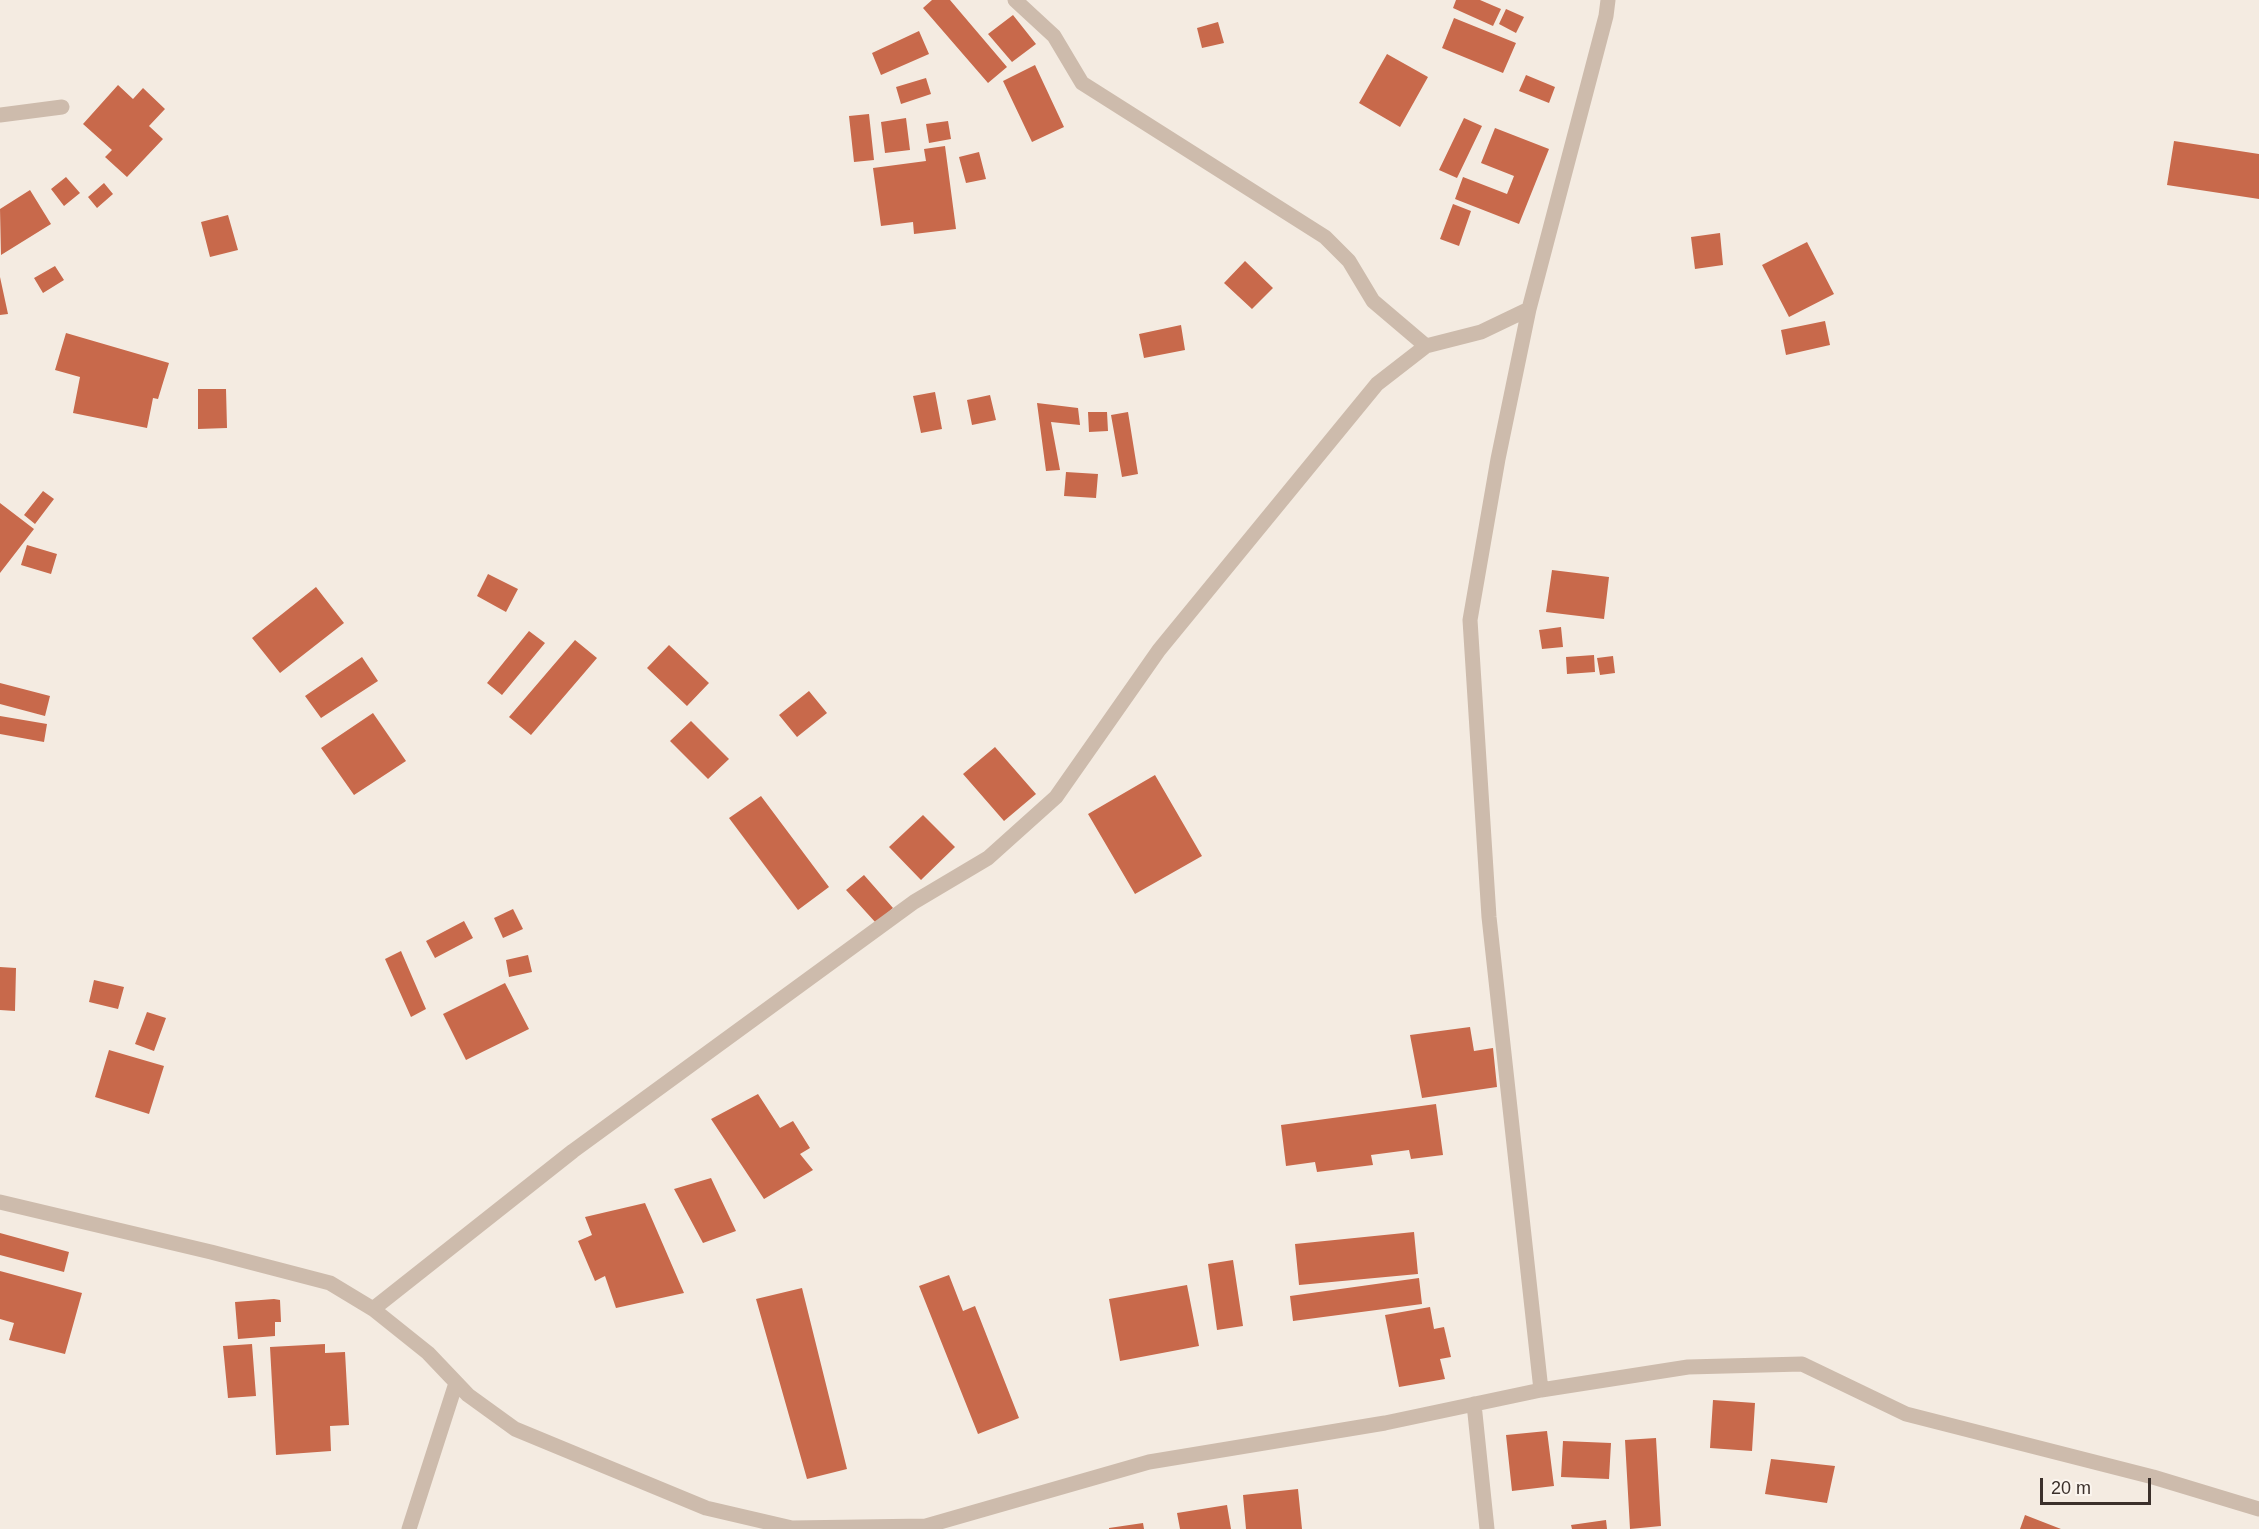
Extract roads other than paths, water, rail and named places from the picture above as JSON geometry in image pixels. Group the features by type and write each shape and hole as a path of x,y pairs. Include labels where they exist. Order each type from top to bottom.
{"street":[{"path":"1015,0 1054,36 1082,83 1325,237 1349,261 1373,302 1426,346"},
{"path":"1541,1390 1488,917 1470,620 1498,459 1529,309 1606,16 1608,0"},
{"path":"0,115 62,107"},
{"path":"373,1309 601,1130 914,902 988,858 1056,797 1159,650 1377,384 1426,346 1481,332 1529,309"},
{"path":"0,1202 330,1283 373,1309 428,1353 468,1395 515,1429 706,1509 792,1528 926,1526 1149,1462 1385,1423 1541,1390 1688,1367 1802,1364 1906,1414 2153,1477 2259,1509"},
{"path":"409,1529 456,1383"},
{"path":"1474,1404 1487,1529"}]}
